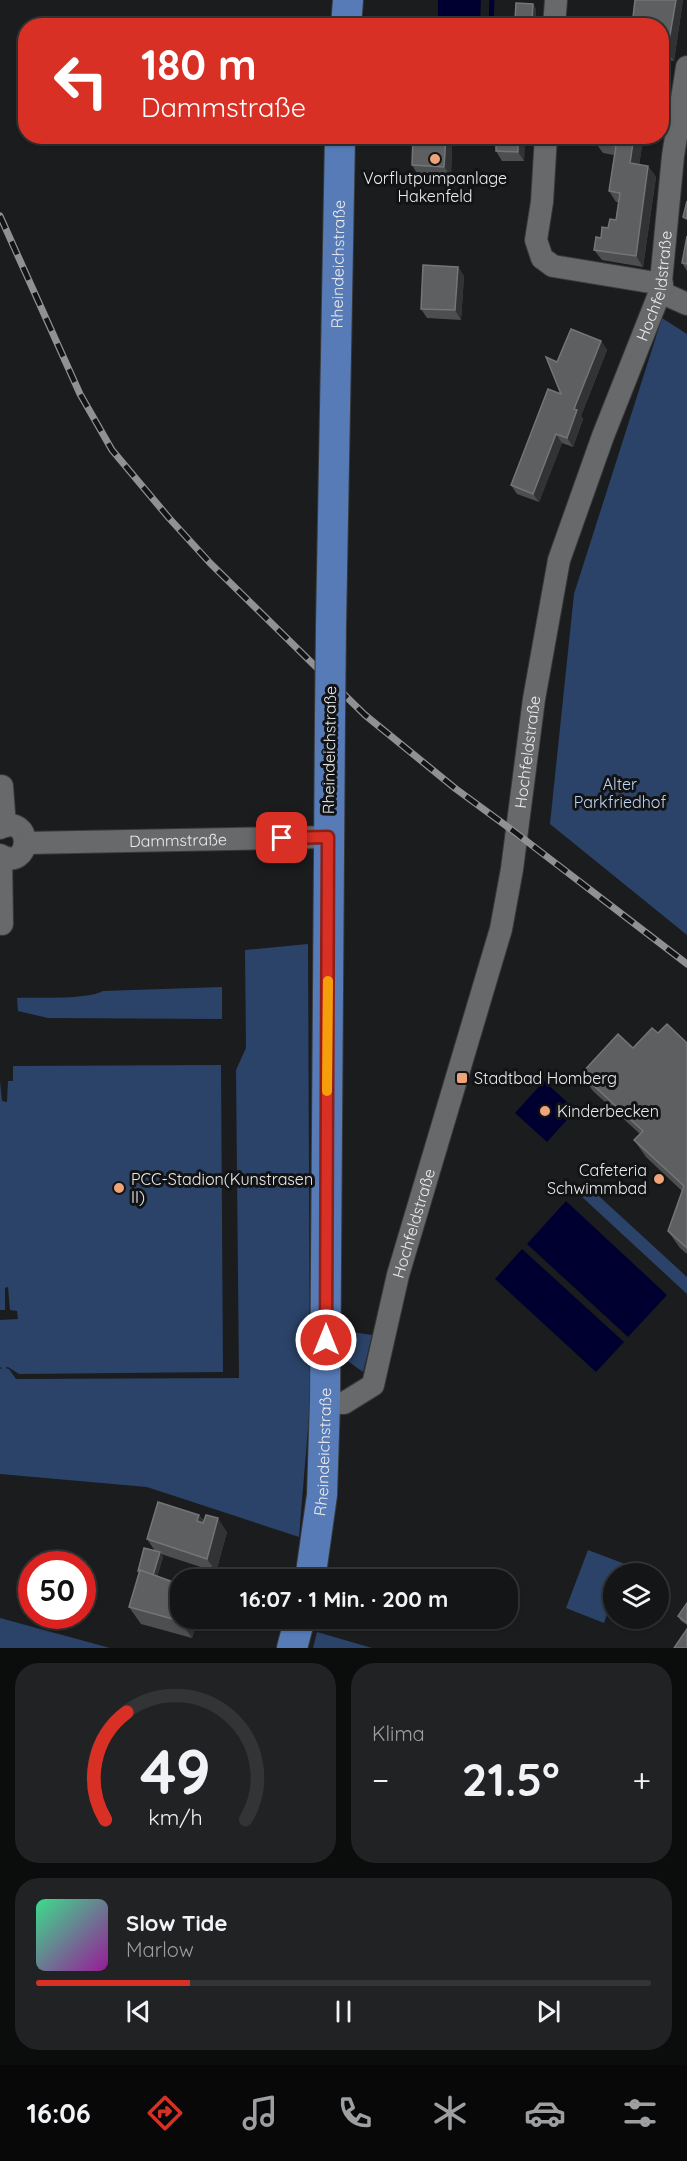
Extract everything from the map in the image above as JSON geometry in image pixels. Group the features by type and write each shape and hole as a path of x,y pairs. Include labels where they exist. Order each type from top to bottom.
{"main road":[{"path":"347,18 348,0"},
{"name":"Rheindeichstraße","path":"312,1569 322,1495 325,1402 328,837 340,144"},
{"path":"292,1648 297,1629"}],"street":[{"path":"555,18 556,0"},
{"name":"Hochfeldstraße","path":"325,1402 344,1403 373,1384 398,1275 501,929 513,869 534,699 560,560 603,436 661,288 673,156 687,67"},
{"path":"546,144 542,202 536,240 542,258 553,266 661,288 687,304"},
{"path":"2,786 3,827 18,828 26,843 19,855 6,858 0,856 2,924"},
{"name":"Dammstraße","path":"26,843 328,837"}],"green space":[{"name":"Alter Parkfriedhof","path":"662,318 687,334 687,935 550,824 574,594"},
{"path":"308,944 310,1404 299,1537 147,1487 0,1474 0,1369 2,1368 0,1367 0,1320 18,1319 17,1311 10,1310 8,1287 5,1288 5,1310 0,1310 0,1081 2,1101 7,1102 8,1081 13,1081 13,1066 221,1065 223,1372 19,1374 8,1367 5,1368 9,1369 16,1379 239,1378 236,1070 246,1048 245,950"},
{"path":"222,987 222,1019 48,1018 18,1011 17,998 74,997 103,991"},
{"path":"589,1187 687,1277 687,1294 581,1196"},
{"path":"345,1331 372,1335 363,1372 345,1359"},
{"path":"588,1550 622,1563 603,1563 603,1623 566,1608"},
{"path":"0,1618 18,1623 18,1629 40,1629 110,1648 0,1648"},
{"path":"317,1632 372,1648 313,1648"}],"shaded area":[{"path":"438,0 481,0 480,18 438,18"},
{"name":"Kinderbecken","path":"544,1081 576,1110 547,1142 515,1113"},
{"path":"566,1201 667,1295 628,1337 527,1244"},
{"path":"522,1249 624,1342 596,1372 495,1279"}],"building":[{"path":"635,0 676,0 669,40 669,18 633,18"},
{"path":"516,3 533,4 532,18 515,18"},
{"path":"413,144 445,144 444,167 412,165"},
{"path":"496,144 518,144 518,152 496,151"},
{"path":"606,144 633,144 630,163 648,166 636,256 594,250 596,237 601,238 602,227 608,228 610,219 616,220 620,193 609,191 616,146"},
{"path":"687,201 687,219 683,217"},
{"path":"687,236 687,264 682,263"},
{"path":"423,265 458,267 455,310 421,309"},
{"path":"571,329 601,341 574,409 577,410 567,438 556,434 533,494 511,485 548,389 561,394 546,357 557,362"},
{"path":"667,1024 687,1043 687,1248 668,1231 684,1186 634,1140 643,1131 581,1074 618,1034 633,1048 652,1028 658,1033"},
{"path":"158,1502 199,1515 197,1521 203,1523 206,1515 218,1518 207,1559 147,1539"},
{"path":"144,1548 160,1552 153,1575 138,1571"},
{"path":"140,1570 170,1581 170,1618 129,1607"},
{"path":"687,1603 687,1623 678,1616"},
{"path":"687,1629 687,1648 674,1648"}],"waterway":[{"path":"491,18 492,0"}],"railway":[{"path":"0,216 80,394 112,450 210,563 365,715 456,789 687,964"}],"slow traffic":[{"path":"327,1091 328,981"}],"place":[{"name":"Vorflutpumpanlage Hakenfeld","path":"435,159"},
{"name":"Stadtbad Homberg","path":"462,1078"},
{"name":"Kinderbecken","path":"545,1111"},
{"name":"Cafeteria Schwimmbad","path":"659,1179"},
{"name":"PCC-Stadion(Kunstrasen II)","path":"119,1188"}],"route":[{"path":"282,838 328,837 326,1340"}]}
